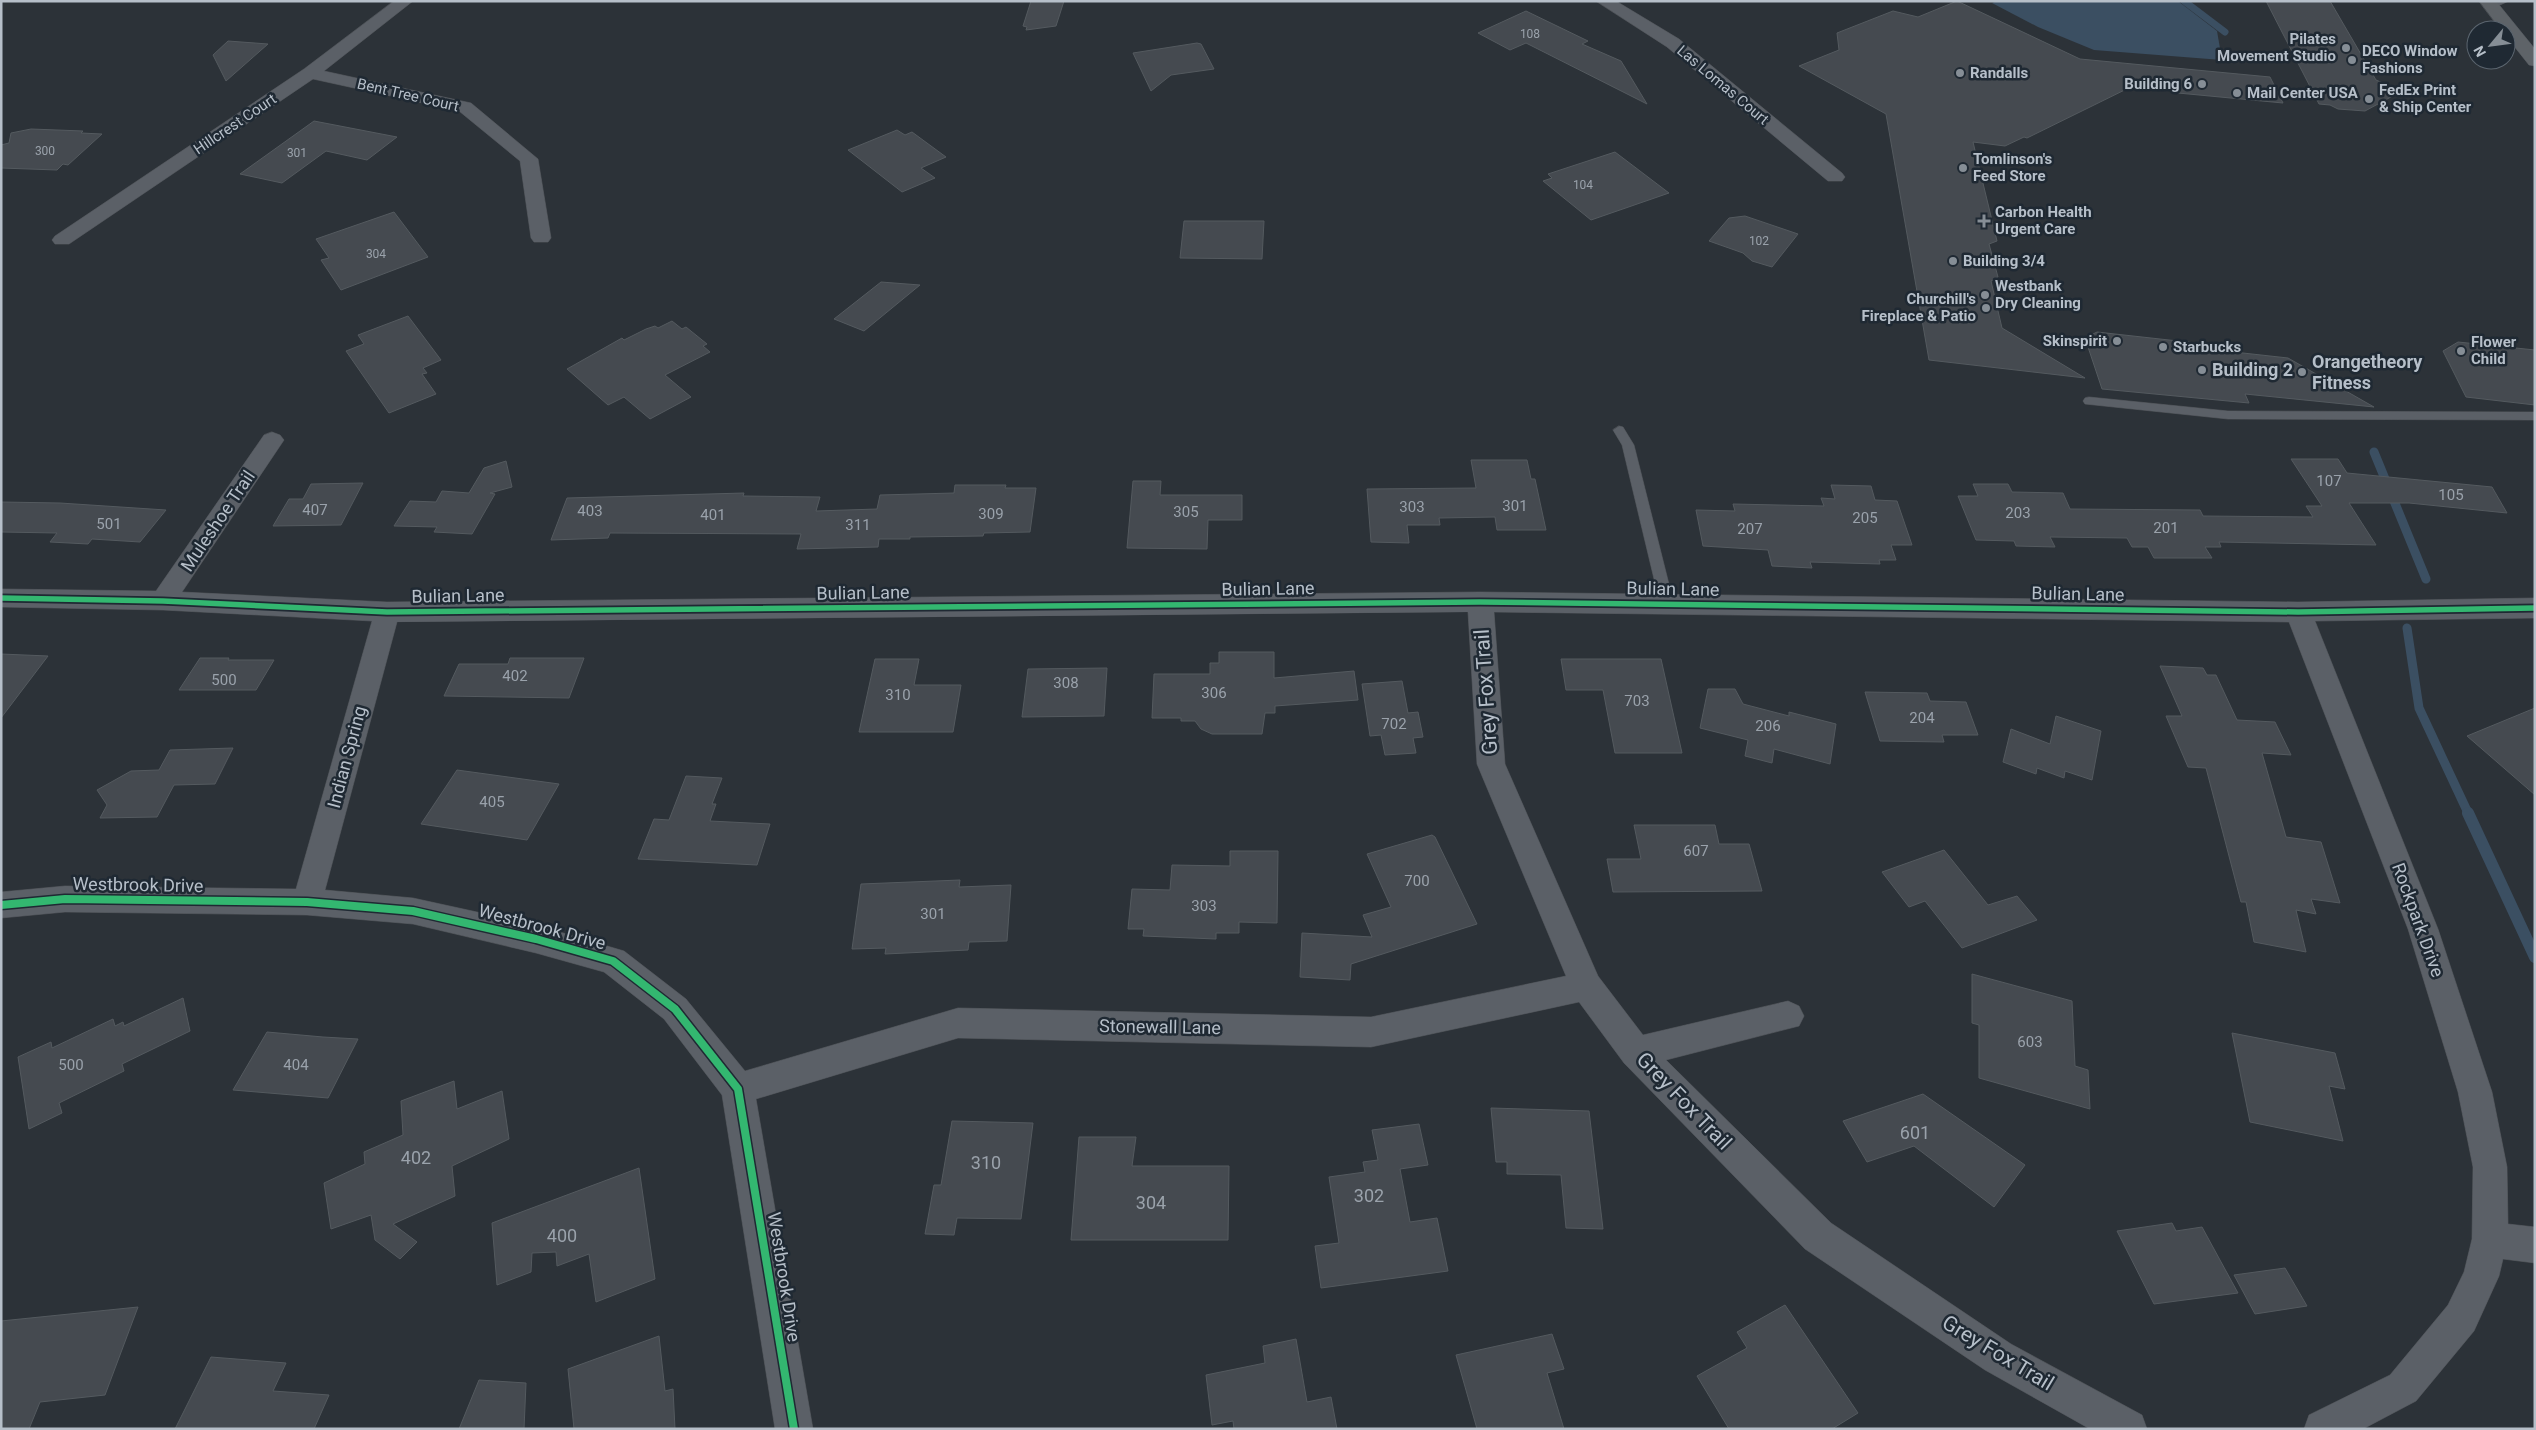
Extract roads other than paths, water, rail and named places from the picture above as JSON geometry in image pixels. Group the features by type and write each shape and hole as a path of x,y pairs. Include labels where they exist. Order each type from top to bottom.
{"main road":[{"path":"2494,3 2535,62"}],"street":[{"name":"Hillcrest Court","path":"62,240 310,73 405,1"},
{"name":"Las Lomas Court","path":"1604,1 1673,43 1834,178"},
{"name":"Bent Tree Court","path":"310,73 464,107 529,159 541,238"},
{"name":"Muleshoe Trail","path":"163,602 272,440"},
{"name":"Bulian Lane","path":"1,598 163,602 387,612 1480,602 2298,612 2535,608"},
{"name":"Grey Fox Trail","path":"1480,602 1490,764 1586,986 1636,1052 1818,1236 1998,1358 2128,1429"},
{"name":"Indian Spring","path":"306,902 387,612"},
{"name":"Rockpark Drive","path":"2298,612 2423,929 2475,1092 2490,1167 2490,1239 2481,1276 2460,1318 2403,1388 2323,1429"},
{"name":"Westbrook Drive","path":"1,905 65,899 306,902 412,911 536,939 613,961 676,1009 738,1090 794,1429"},
{"name":"Stonewall Lane","path":"738,1090 958,1023 1371,1032 1586,986"},
{"path":"1636,1052 1788,1016"},
{"path":"2490,1239 2535,1245"}],"lane":[{"path":"2089,401 2228,415 2535,416"},
{"path":"1618,430 1628,445 1667,604"}],"water":[{"path":"1997,1 2178,1 2217,31 2222,60 2094,50 2038,27 1992,3"}],"waterway":[{"path":"2184,1 2225,32"},
{"path":"2374,452 2426,579"},
{"path":"2407,628 2419,708 2469,815"},
{"path":"2468,813 2535,957"}],"place":[{"name":"Pilates Movement Studio","path":"2346,48"},
{"name":"DECO Window Fashions","path":"2352,60"},
{"name":"Randalls","path":"1960,73"},
{"name":"Building 6","path":"2202,84"},
{"name":"Mail Center USA","path":"2237,93"},
{"name":"FedEx Print & Ship Center","path":"2369,99"},
{"name":"Tomlinson's Feed Store","path":"1963,168"},
{"name":"Carbon Health Urgent Care","path":"1984,221"},
{"name":"Building 3/4","path":"1953,261"},
{"name":"Westbank Dry Cleaning","path":"1985,295"},
{"name":"Churchill's Fireplace & Patio","path":"1986,308"},
{"name":"Skinspirit","path":"2117,341"},
{"name":"Starbucks","path":"2163,347"},
{"name":"Flower Child","path":"2461,351"},
{"name":"Building 2","path":"2202,370"},
{"name":"Orangetheory Fitness","path":"2302,372"}]}
